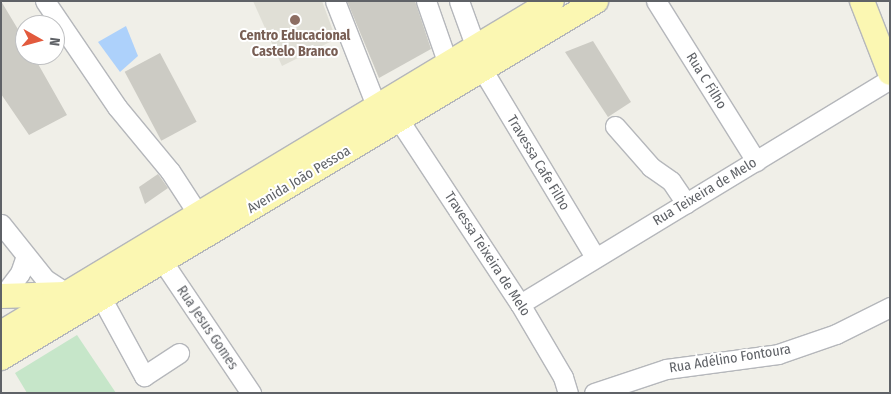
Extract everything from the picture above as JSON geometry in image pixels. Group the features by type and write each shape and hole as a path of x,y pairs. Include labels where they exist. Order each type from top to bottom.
{"main road":[{"name":"Avenida João Pessoa","path":"1,333 448,64 479,58 596,1"},
{"path":"862,1 890,74"},
{"name":"Avenida João Pessoa","path":"1,358 399,120 479,58 538,5"},
{"path":"3,294 68,294"}],"street":[{"path":"44,1 117,107 170,171 198,214"},
{"path":"335,1 377,108"},
{"path":"426,1 448,64"},
{"name":"Travessa Cafe Filho","path":"459,1 479,58 595,257"},
{"name":"Rua C Filho","path":"656,1 756,162"},
{"name":"Rua Teixeira de Melo","path":"520,304 890,79"},
{"name":"Travessa Teixeira de Melo","path":"399,120 520,304 563,377 568,393"},
{"path":"615,126 651,167 671,181 686,203"},
{"path":"1,224 52,286 68,294"},
{"path":"3,294 20,273 26,256"},
{"name":"Rua Jesus Gomes","path":"163,262 251,393"},
{"path":"102,298 144,376 179,353"},
{"name":"Rua Adélino Fontoura","path":"594,393 666,369 778,354 836,334 890,307"}],"shaded area":[{"name":"Centro Educacional Castelo Branco","path":"253,1 322,1 336,39 282,66"}],"green space":[{"path":"77,335 116,393 27,393 15,373"}],"water":[{"path":"126,26 138,56 120,72 98,42"}],"building":[{"path":"1,1 15,24 15,65 39,65 67,115 29,135 1,94"},
{"path":"347,1 415,1 431,49 379,78"},
{"path":"593,41 631,102 608,117 565,52"},
{"path":"160,53 197,122 161,141 125,72"},
{"path":"158,174 168,188 145,204 139,187"}],"place":[{"name":"Centro Educacional Castelo Branco","path":"295,20"}]}
